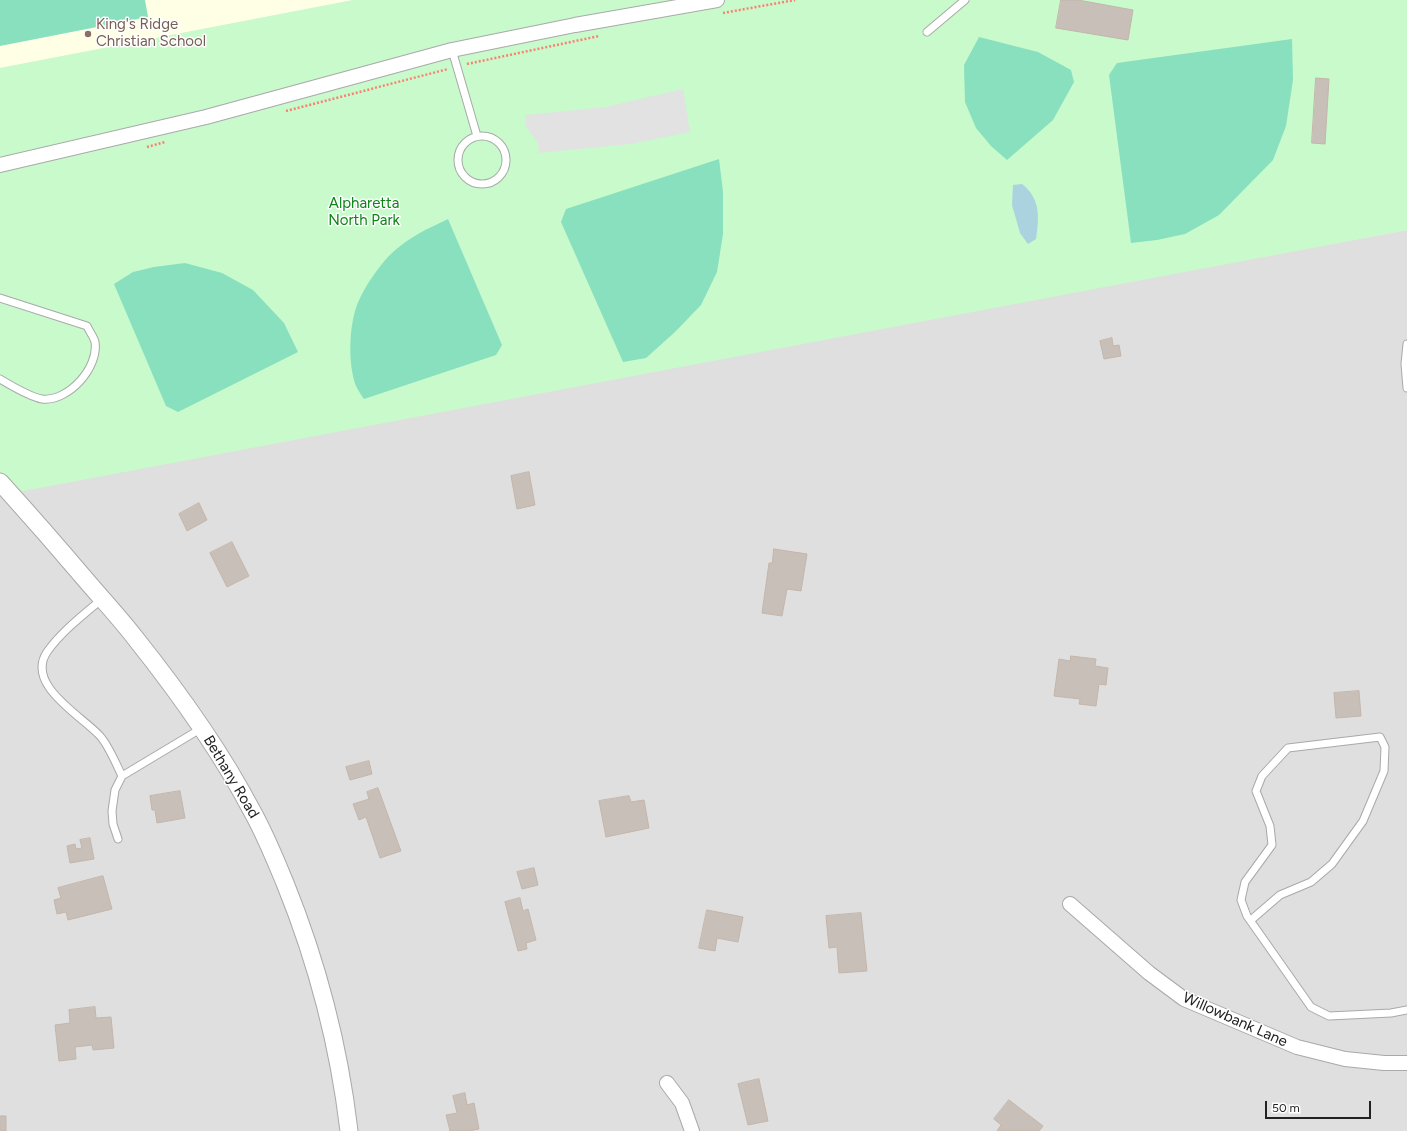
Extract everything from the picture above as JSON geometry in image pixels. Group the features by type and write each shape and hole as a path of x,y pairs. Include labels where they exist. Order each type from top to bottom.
{"street":[{"path":"0,165 206,117 452,50 575,26 719,7"},
{"name":"Bethany Road","path":"0,482 136,638 202,728 253,812 276,860 313,960 327,1012 344,1090 349,1131"},
{"name":"Willowbank Lane","path":"1070,904 1149,973 1184,999 1297,1047 1345,1059 1384,1063 1407,1063"},
{"path":"667,1083 682,1103 692,1131"}],"lane":[{"path":"926,32 965,0"},
{"path":"452,50 477,136"},
{"path":"477,136 490,137 496,140 501,144 507,159 506,168 502,175 495,181 488,184 471,182 460,170 458,162 459,155 465,142 477,136"},
{"path":"0,298 87,326 95,342 94,361 80,383 58,397 42,399 14,388 0,379"},
{"path":"1407,344 1405,364 1407,388"},
{"path":"102,599 60,637 46,653 42,668 46,683 58,698 67,708 88,724 101,737 122,776"},
{"path":"118,838 113,824 112,811 115,790 122,776 202,728"},
{"path":"1251,920 1280,895 1311,882 1332,864 1363,821 1384,771 1385,747 1380,737 1288,748 1262,776 1256,791 1270,826 1272,845 1245,882 1241,900 1251,920 1310,1007 1329,1016 1391,1013 1407,1010"}],"path":[{"path":"719,7 795,0"},
{"path":"281,112 457,66 604,35"},
{"path":"143,148 166,142"}],"shaded area":[{"name":"King's Ridge Christian School","path":"0,0 353,0 0,68"},
{"path":"683,89 690,132 630,144 539,153 538,143 526,126 525,115 606,107"},
{"path":"1407,230 1407,1131 0,1131 0,482 1084,290"}],"green space":[{"path":"0,0 145,0 148,17 0,46"},
{"name":"Alpharetta North Park","path":"353,0 1407,0 1407,230 13,493 0,482 0,68"},
{"path":"979,37 1038,52 1071,70 1074,82 1053,120 1007,160 991,146 976,128 965,102 964,65"},
{"path":"1292,39 1293,80 1286,126 1273,160 1219,215 1185,234 1157,240 1131,243 1109,75 1117,63"},
{"path":"719,159 723,192 723,234 717,272 701,305 675,332 646,358 623,362 561,222 566,209"},
{"path":"448,219 502,345 496,355 364,399 356,386 353,377 350,347 352,326 356,308 362,293 383,263 393,252 413,237"},
{"path":"185,263 222,273 253,290 284,323 298,352 178,412 166,406 114,284 133,272 154,267"}],"water":[{"path":"1022,184 1033,196 1036,202 1038,216 1036,239 1028,244 1020,233 1012,205 1013,185"}],"building":[{"path":"1061,0 1078,0 1133,10 1128,40 1056,28"},
{"path":"1316,78 1329,79 1325,144 1312,143"},
{"path":"1112,338 1113,346 1119,345 1121,356 1104,359 1100,341"},
{"path":"529,472 535,505 517,509 511,476"},
{"path":"199,503 207,520 187,531 179,514"},
{"path":"232,542 249,576 227,587 210,553"},
{"path":"774,549 807,554 801,591 787,589 782,616 762,613 769,563 772,563"},
{"path":"1071,656 1096,659 1095,666 1108,668 1106,685 1099,684 1096,706 1079,704 1080,699 1054,696 1059,659 1070,661"},
{"path":"1359,691 1361,716 1336,718 1334,693"},
{"path":"369,761 372,774 350,780 346,767"},
{"path":"378,788 401,851 380,858 366,817 359,820 353,804 369,799 367,792"},
{"path":"180,791 185,818 157,823 155,810 152,810 150,796"},
{"path":"629,796 631,802 644,800 649,828 606,837 599,801"},
{"path":"90,838 94,859 70,863 67,846 75,844 76,849 82,848 80,840"},
{"path":"534,868 538,885 522,889 517,872"},
{"path":"103,876 112,909 68,920 66,912 57,914 54,900 61,898 58,888"},
{"path":"520,898 523,911 528,909 536,940 526,943 527,949 518,951 505,902"},
{"path":"707,910 743,917 738,942 717,938 715,951 699,948"},
{"path":"861,913 867,971 839,973 837,947 829,948 826,916"},
{"path":"95,1007 96,1018 111,1017 114,1048 93,1050 92,1045 75,1047 76,1059 59,1061 55,1025 70,1023 69,1010"},
{"path":"759,1079 768,1121 748,1125 738,1084"},
{"path":"465,1093 467,1105 474,1103 479,1129 469,1131 450,1131 446,1115 457,1113 453,1096"},
{"path":"1009,1100 1043,1126 1039,1131 997,1131 1001,1125 994,1119"},
{"path":"0,1116 6,1116 6,1131 0,1131"}],"place":[{"name":"King's Ridge Christian School","path":"88,34"}]}
